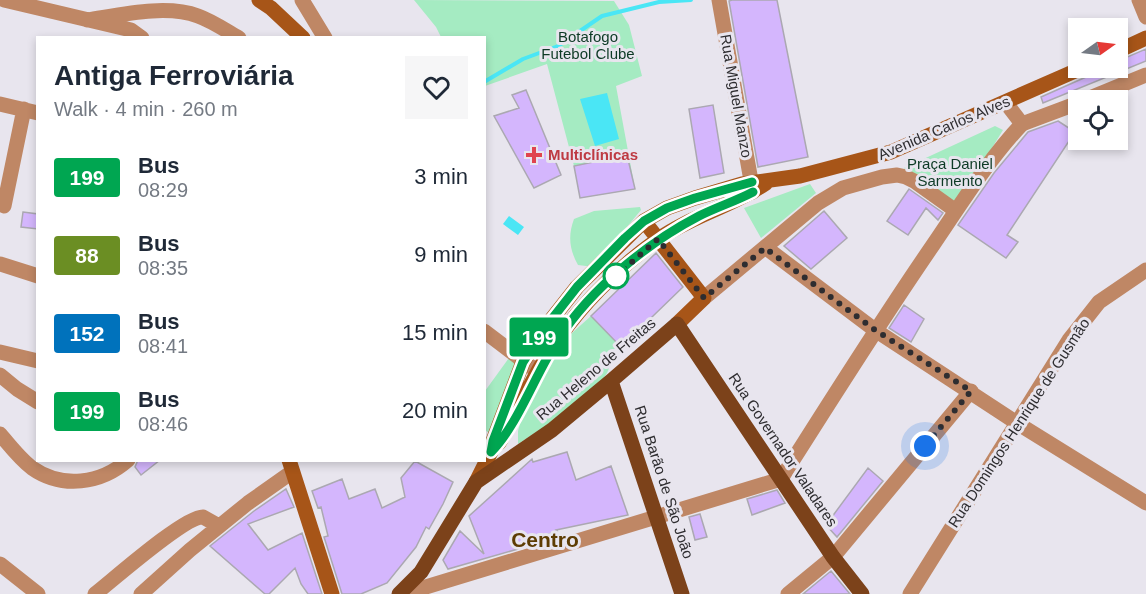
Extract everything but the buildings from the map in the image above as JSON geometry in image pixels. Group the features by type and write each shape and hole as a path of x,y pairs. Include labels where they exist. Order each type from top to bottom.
{"main road":[{"path":"259,0 301,36"},
{"path":"1128,46 1146,38"},
{"name":"Avenida Carlos Alves","path":"757,185 812,174 891,153 1068,74"},
{"path":"399,594 421,572 476,482 491,452 493,441 523,362 544,329 577,287 644,221 667,208 695,198 757,185"},
{"path":"491,452 511,424 559,337 607,283 658,239 757,185"},
{"path":"644,221 704,298"},
{"name":"Rua Heleno de Freitas","path":"476,482 552,430 704,298"},
{"name":"Rua Governador Valadares","path":"676,324 833,557 862,594"},
{"name":"Rua Barão de São João","path":"611,381 682,594"},
{"path":"290,466 332,594"},
{"path":"415,592 421,572"}],"street":[{"path":"4,0 130,30 139,36"},
{"path":"303,0 324,36"},
{"path":"1139,0 1146,17"},
{"name":"Rua Miguel Manzo","path":"719,5 757,185"},
{"path":"87,20 176,10 211,21 236,36"},
{"path":"1109,90 1146,75"},
{"path":"1006,103 1022,124"},
{"path":"0,104 31,111 4,206"},
{"path":"415,592 781,479 875,330 1009,138 1022,124 1068,107"},
{"path":"704,298 832,193 843,188 897,175 914,181 956,211"},
{"path":"765,248 875,330 1017,423 1146,503"},
{"path":"0,264 36,275"},
{"name":"Rua Domingos Henrique de Gusmão","path":"910,594 1042,380 1084,319 1099,302 1146,270"},
{"path":"486,332 538,372"},
{"path":"0,351 36,360"},
{"path":"0,375 16,390 36,401"},
{"path":"788,594 833,557 971,391"},
{"path":"0,434 31,467 47,477 65,482 85,481 103,476 125,462"},
{"path":"141,594 290,466"},
{"path":"95,594 171,534 194,519 203,517 219,526"},
{"path":"0,564 38,594"}],"green space":[{"name":"Botafogo Futebol Clube","path":"414,0 614,1 629,25 642,76 616,86 635,189 580,198 574,166 547,64 486,86 486,36 440,36"},
{"name":"Praça Daniel Sarmento","path":"995,126 1003,130 955,208 904,168"},
{"path":"810,184 816,193 761,238 744,208"},
{"path":"640,207 641,210 594,267 578,265 570,242 574,219 594,211"},
{"path":"591,316 621,347 611,350 607,373 578,404 518,444 518,431 528,395 554,349"},
{"path":"511,355 519,367 493,436 486,431 486,390"}],"water":[{"path":"607,93 619,139 595,146 580,99"},
{"path":"509,216 524,227 518,235 503,224"}],"waterway":[{"path":"486,81 523,59 558,46 602,16 659,2 691,0"}],"bus line":[{"name":"199","path":"752,182 667,208 644,221 577,287 544,329 523,362 493,441 491,452 511,424 559,337 607,283 658,239 700,215 753,192"}],"place":[{"name":"Multiclínicas","path":"534,155"}],"district":[{"name":"Centro","path":"545,540"}],"route":[{"path":"616,276 658,239 704,298 765,248 875,330 971,391 925,446"}]}
